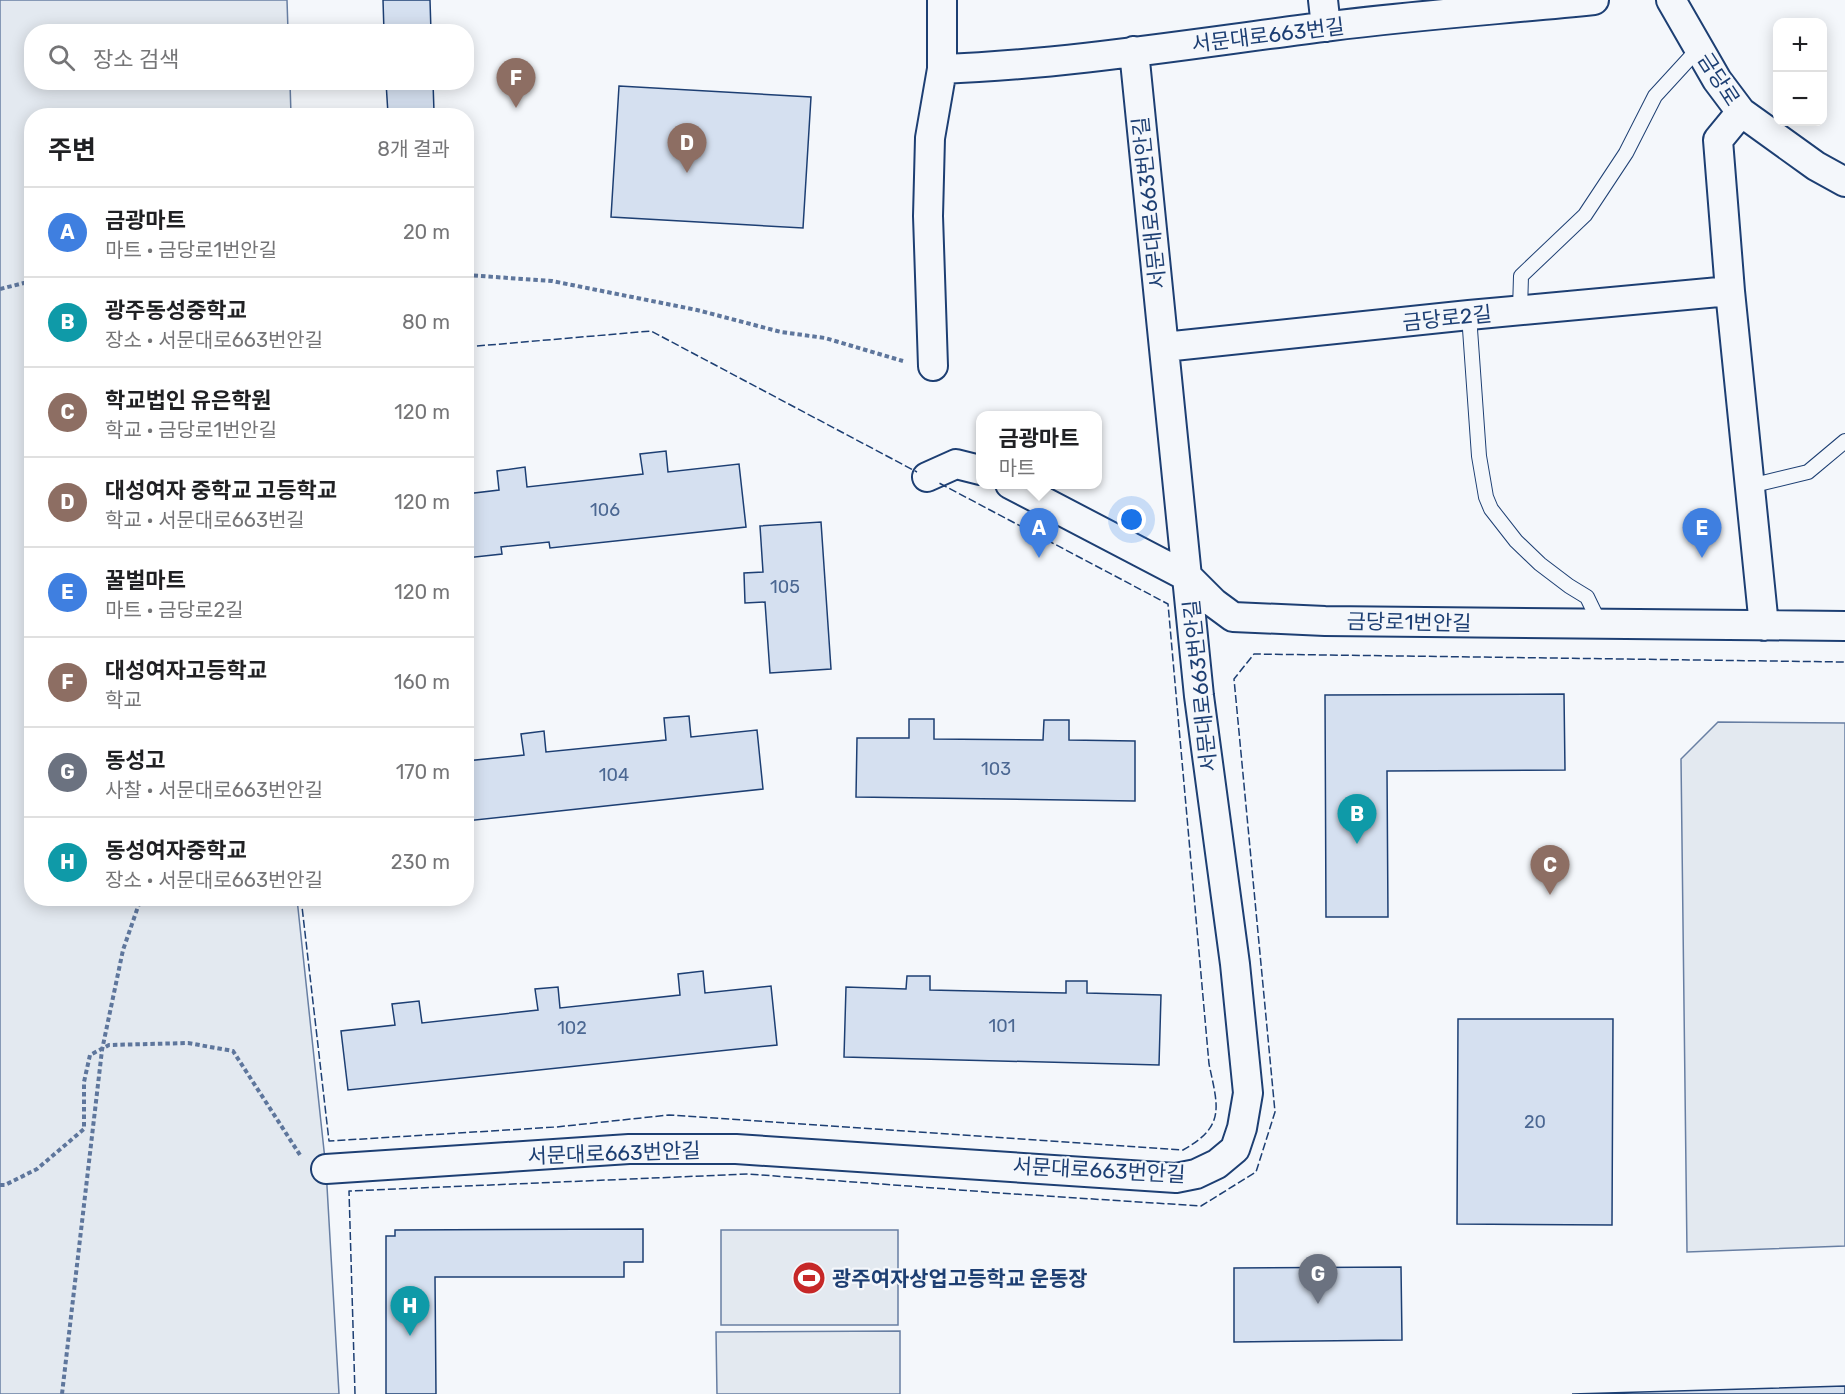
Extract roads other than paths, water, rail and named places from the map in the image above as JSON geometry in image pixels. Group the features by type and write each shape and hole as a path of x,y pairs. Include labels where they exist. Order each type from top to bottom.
{"street":[{"path":"933,366 928,216 930,138 942,69 942,0"},
{"name":"서문대로663번길","path":"942,69 1134,51 1324,13 1594,0"},
{"name":"금당로","path":"1671,0 1717,80 1741,112 1816,166 1845,182"},
{"name":"서문대로663번안길","path":"326,1169 629,1149 736,1149 1176,1178 1196,1174 1217,1164 1235,1149 1242,1128 1248,1093 1235,964 1199,696 1134,51"},
{"path":"1741,112 1718,140 1730,291 1764,626"},
{"name":"금당로2길","path":"1164,347 1468,315 1730,291"},
{"path":"927,477 956,464 976,469"},
{"name":"금당로1번안길","path":"1020,489 1188,577 1214,603 1233,617 1325,621 1845,626"}],"lane":[{"path":"1520,310 1521,276 1585,215 1626,153 1655,96 1699,48"},
{"path":"1468,315 1479,456 1486,497 1491,509 1516,541 1540,564 1587,597 1600,624"},
{"path":"1750,486 1808,472 1845,441"}],"place":[{"name":"대성여자고등학교","path":"516,108"},
{"name":"대성여자 중학교 고등학교","path":"687,173"},
{"name":"금광마트","path":"1039,558"},
{"name":"꿀벌마트","path":"1702,558"},
{"name":"광주동성중학교","path":"1357,844"},
{"name":"학교법인 유은학원","path":"1550,895"},
{"name":"광주여자상업고등학교 운동장","path":"809,1278"},
{"name":"동성고","path":"1318,1304"},
{"name":"동성여자중학교","path":"410,1336"}]}
